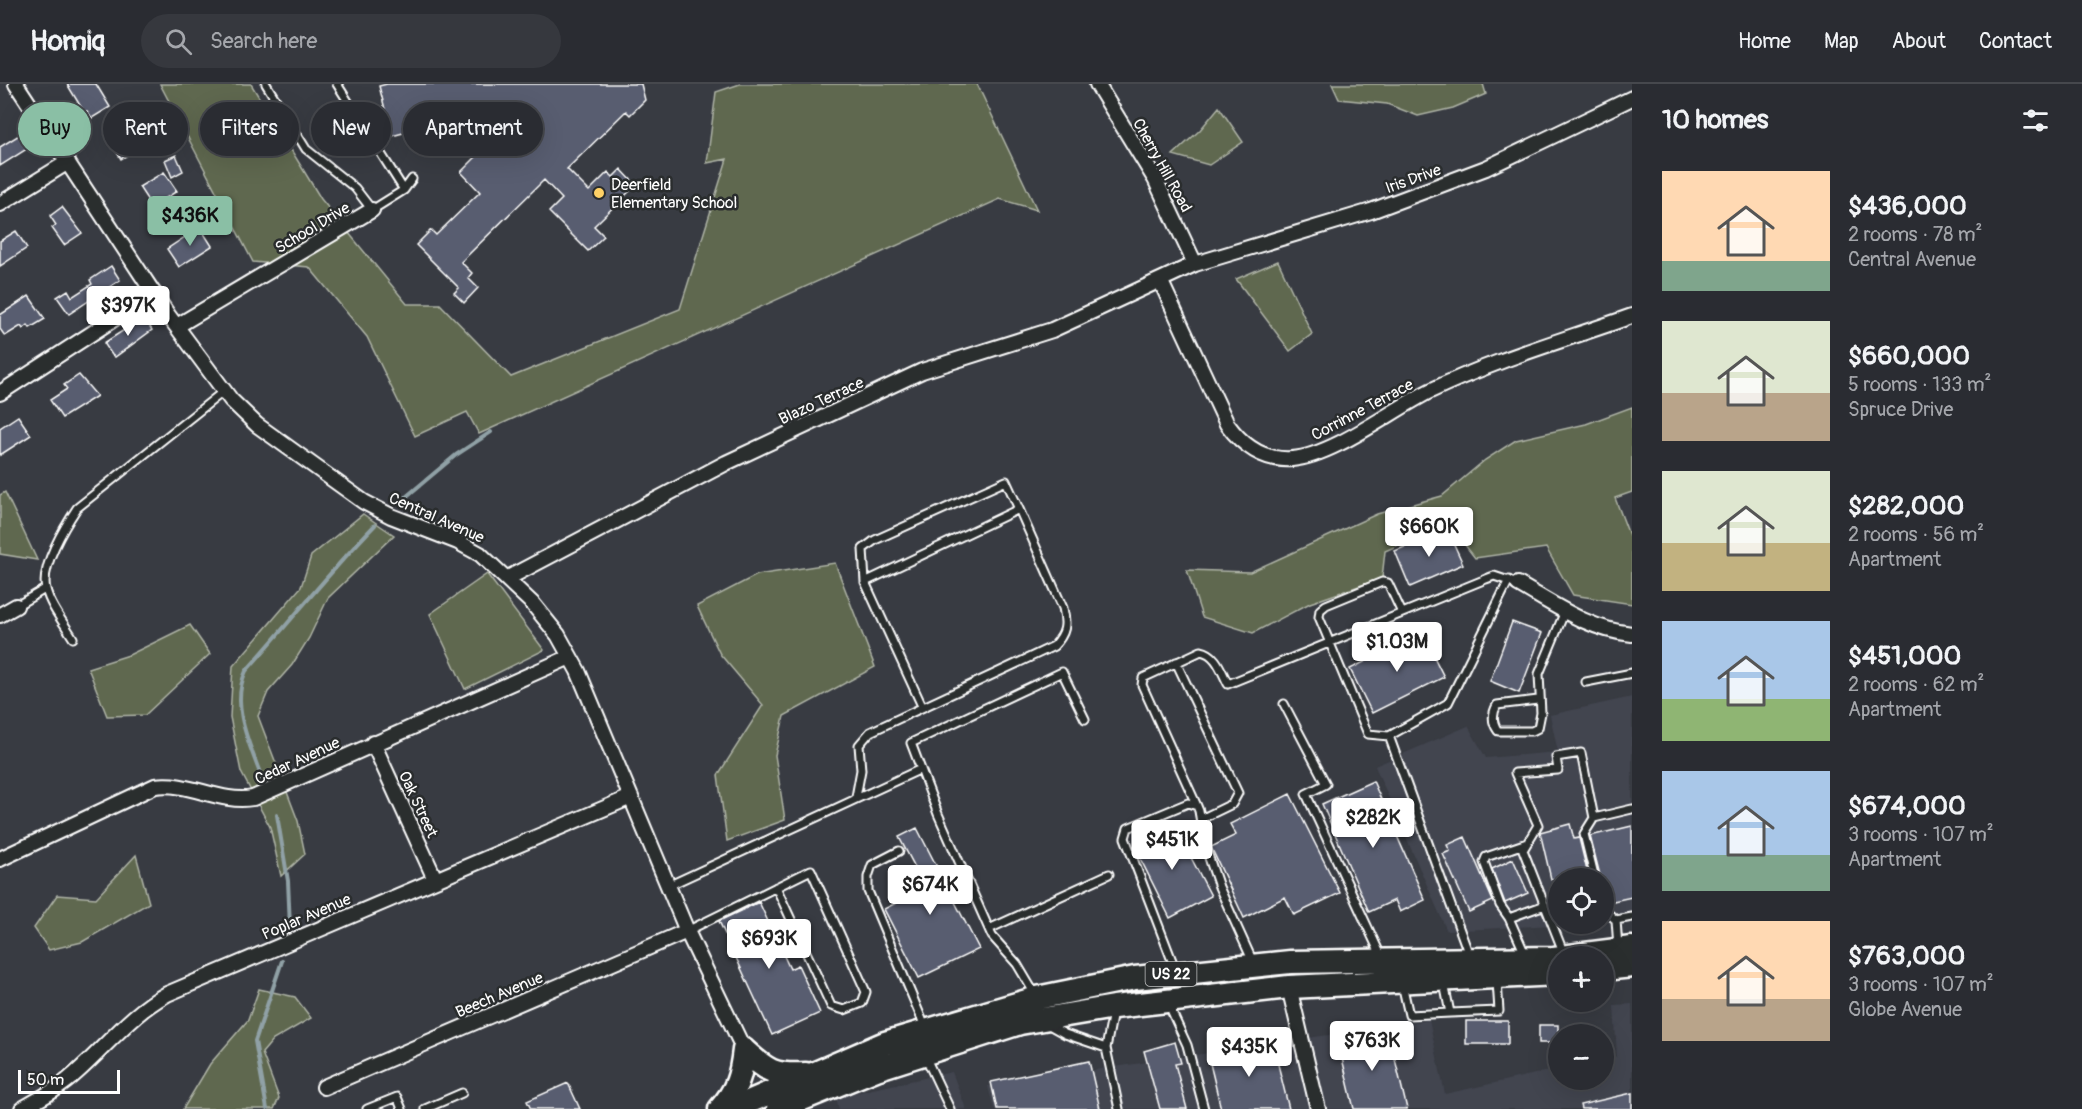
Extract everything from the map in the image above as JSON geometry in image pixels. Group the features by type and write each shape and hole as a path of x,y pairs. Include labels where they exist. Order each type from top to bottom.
{"highway":[{"path":"1614,963 1628,954"},
{"name":"US 22","path":"732,1109 885,1043 927,1031 1038,1009 1135,978 1290,962 1548,957"},
{"name":"US 22","path":"777,1109 876,1069 1020,1023 1038,1009 1114,1007 1165,999 1289,987 1548,974"},
{"path":"744,1050 762,1067 777,1074 816,1073"},
{"path":"720,1109 733,1094 741,1079 744,1050"}],"street":[{"name":"Central Avenue","path":"16,84 177,326 224,391 256,425 364,502 391,516 458,542 480,554 508,578 558,635 570,657 687,931 744,1050"},
{"name":"Cherry Hill Road","path":"1097,84 1155,178 1195,264"},
{"name":"Iris Drive","path":"1161,282 1195,264 1371,211 1486,168 1632,98"},
{"path":"0,204 68,162"},
{"name":"School Drive","path":"177,326 372,210"},
{"name":"Corrinne Terrace","path":"1161,282 1231,430 1247,446 1260,453 1289,459 1320,452 1431,390 1632,316"},
{"name":"Blazo Terrace","path":"508,578 726,463 922,371 1052,330 1161,282"},
{"path":"0,393 154,293"},
{"path":"1514,582 1565,611 1610,632 1632,634"},
{"path":"0,615 16,606"},
{"name":"Cedar Avenue","path":"0,859 155,786 176,785 231,799 253,798 570,657"},
{"name":"Oak Street","path":"373,743 435,879"},
{"name":"Poplar Avenue","path":"22,1109 61,1086 123,1024 146,1005 167,994 631,797"},
{"name":"Beech Avenue","path":"324,1087 687,931"},
{"path":"1289,987 1318,1109"}],"lane":[{"path":"266,84 306,149 355,188 372,210 404,190 412,179"},
{"path":"337,84 404,190"},
{"path":"73,638 45,589 50,559 77,508 224,391"},
{"path":"856,797 861,770 859,745 870,732 1054,646 1064,635 1066,623 1064,608 1006,482 875,540 863,549 865,582 922,706"},
{"path":"865,582 1019,509"},
{"path":"1255,965 1219,887 1205,846 1197,806 1142,685 1143,678 1201,651 1208,652 1216,660 1228,684 1328,643 1402,613 1485,579 1494,576 1514,582 1448,703 1389,736 1368,734 1328,643 1319,617 1320,610 1326,605 1382,582 1388,583 1392,588 1402,613"},
{"path":"16,606 45,589"},
{"path":"1538,700 1497,705 1494,710 1494,725 1498,731 1538,728 1541,713 1538,700 1539,674 1565,611"},
{"path":"1176,662 1238,794 1232,804 1201,819"},
{"path":"1085,719 1062,672 911,743 989,929 1017,964 1038,1009 1065,1034 1106,1048"},
{"path":"1586,682 1632,673"},
{"path":"1284,704 1326,784 1306,794 1383,960"},
{"path":"1389,736 1470,959"},
{"path":"1560,946 1523,850 1538,825 1515,773 1558,770 1556,757 1581,753 1594,818 1584,834 1592,868"},
{"path":"668,886 856,797 921,769"},
{"path":"1177,973 1125,838 1128,828 1188,803 1197,806"},
{"path":"1594,818 1632,809"},
{"path":"1527,843 1486,857 1484,862 1500,905 1509,918 1527,958"},
{"path":"899,850 872,865 868,877 868,891 927,1031"},
{"path":"687,931 776,887 811,870 866,992 862,1002 844,1010 831,1006 776,887"},
{"path":"989,929 1109,874"},
{"path":"1509,918 1545,905"},
{"path":"1628,954 1616,920 1632,917"},
{"path":"1402,982 1409,1015 1499,1011 1497,977"},
{"path":"1444,980 1450,1013"},
{"path":"1165,999 1187,1046 1204,1109"},
{"path":"1114,1007 1106,1048 1119,1109"},
{"path":"924,1054 950,1109"},
{"path":"425,1109 462,1093"},
{"path":"368,1109 397,1097 402,1109"}],"shaded area":[{"path":"1632,697 1632,921 1614,922 1614,868 1548,868 1548,925 1447,931 1375,766 1468,726 1486,758 1558,752 1550,715"},
{"path":"1632,1004 1632,1109 994,1109 988,1086 1429,1020 1445,1094 1548,1071 1548,1090 1614,1090 1614,1057 1617,1056 1614,1005"},
{"path":"952,1072 966,1109 839,1109 836,1097"}],"green space":[{"path":"160,84 251,84 262,102 200,102 200,156 295,156 321,199 407,304 440,304 511,377 680,309 727,159 707,163 716,92 740,84 977,84 1037,210 1000,199 479,434 467,412 415,436 367,337 309,267 253,262 188,138 188,102 169,102"},
{"path":"1332,84 1483,84 1486,94 1453,108 1418,116 1387,104 1339,99"},
{"path":"1219,107 1243,142 1209,165 1173,155 1200,130"},
{"path":"1278,261 1312,334 1290,351 1236,279"},
{"path":"1632,407 1632,492 1615,498 1632,543 1632,604 1573,595 1546,548 1475,558 1448,523 1385,551 1382,578 1310,603 1253,633 1202,617 1187,570 1250,572 1377,514 1442,496 1485,460 1516,440 1586,424"},
{"path":"5,492 37,560 0,554 0,495"},
{"path":"363,514 394,535 328,598 309,638 292,665 268,692 258,716 298,821 305,854 281,876 270,827 241,772 230,717 233,666 301,587 311,556"},
{"path":"835,563 875,667 784,716 775,755 785,820 727,841 718,775 763,705 720,654 697,606 757,575"},
{"path":"487,574 544,650 465,689 430,614"},
{"path":"190,625 210,654 145,715 107,716 88,668 129,655"},
{"path":"136,855 149,903 82,942 49,950 34,928 57,895 96,898"},
{"path":"259,989 295,997 311,1018 273,1040 262,1053 279,1098 274,1109 183,1109 210,1064 248,1020"}],"building":[{"path":"67,84 96,84 107,102 103,102 103,111 92,118 91,102 78,102"},
{"name":"Deerfield Elementary School","path":"387,84 641,84 645,100 630,115 626,111 567,169 589,191 608,172 613,177 621,169 636,185 594,226 604,236 588,251 549,212 562,199 544,180 461,262 472,273 468,278 478,288 464,303 454,293 459,288 416,245 431,230 436,235 480,192 461,172 477,156 543,156 543,102 403,102 403,133 392,136 391,102 383,102 379,86"},
{"path":"18,136 18,155 0,166 0,147"},
{"path":"176,156 183,171 172,177 165,160"},
{"path":"164,172 177,191 152,207 139,187"},
{"path":"62,207 82,233 64,245 52,228 56,225 50,216"},
{"path":"200,227 212,246 179,267 167,249"},
{"path":"16,231 27,248 0,266 0,241"},
{"path":"111,266 120,280 69,314 57,297 68,290 72,297 92,284 90,280"},
{"path":"29,296 45,319 30,328 28,325 23,329 21,326 5,336 0,329 0,315"},
{"path":"144,317 152,330 115,357 112,355 104,343"},
{"path":"79,375 97,396 62,418 50,400 67,389 64,385"},
{"path":"18,416 31,435 0,455 0,428"},
{"path":"1447,529 1463,564 1410,587 1395,551"},
{"path":"1512,622 1542,633 1519,693 1490,681"},
{"path":"1422,633 1444,677 1372,713 1350,669"},
{"path":"1373,781 1425,900 1400,912 1395,900 1369,912 1322,804"},
{"path":"1290,794 1340,893 1294,915 1285,897 1244,918 1211,847 1236,835 1230,824"},
{"path":"1570,824 1574,839 1579,838 1586,868 1548,868 1540,832"},
{"path":"1174,825 1211,896 1170,918 1134,846"},
{"path":"1632,826 1632,897 1614,901 1614,868 1598,868 1590,836"},
{"path":"917,828 979,949 919,978 884,909 926,888 899,837"},
{"path":"1465,837 1493,901 1469,912 1443,854 1450,851 1447,845"},
{"path":"1513,859 1528,893 1505,903 1492,869"},
{"path":"759,902 790,969 798,965 820,1013 772,1035 719,921"},
{"path":"1466,1021 1508,1021 1508,1044 1466,1044"},
{"path":"1539,1025 1548,1025 1548,1043 1539,1043"},
{"path":"1388,1030 1407,1109 1354,1109 1338,1041"},
{"path":"1272,1040 1289,1109 1221,1109 1208,1055"},
{"path":"1175,1042 1181,1063 1175,1064 1187,1109 1160,1109 1144,1051"},
{"path":"1089,1061 1100,1109 997,1109 991,1082"},
{"path":"568,1083 580,1109 531,1109 527,1101"},
{"path":"1632,1093 1632,1109 1581,1109 1580,1105"}],"waterway":[{"path":"401,501 456,455 491,432"},
{"path":"264,784 241,713 241,685 246,671 375,525"},
{"path":"277,815 288,881 290,927"},
{"path":"267,1109 255,1041 282,961"}],"place":[{"name":"Deerfield Elementary School","path":"599,193"}]}
